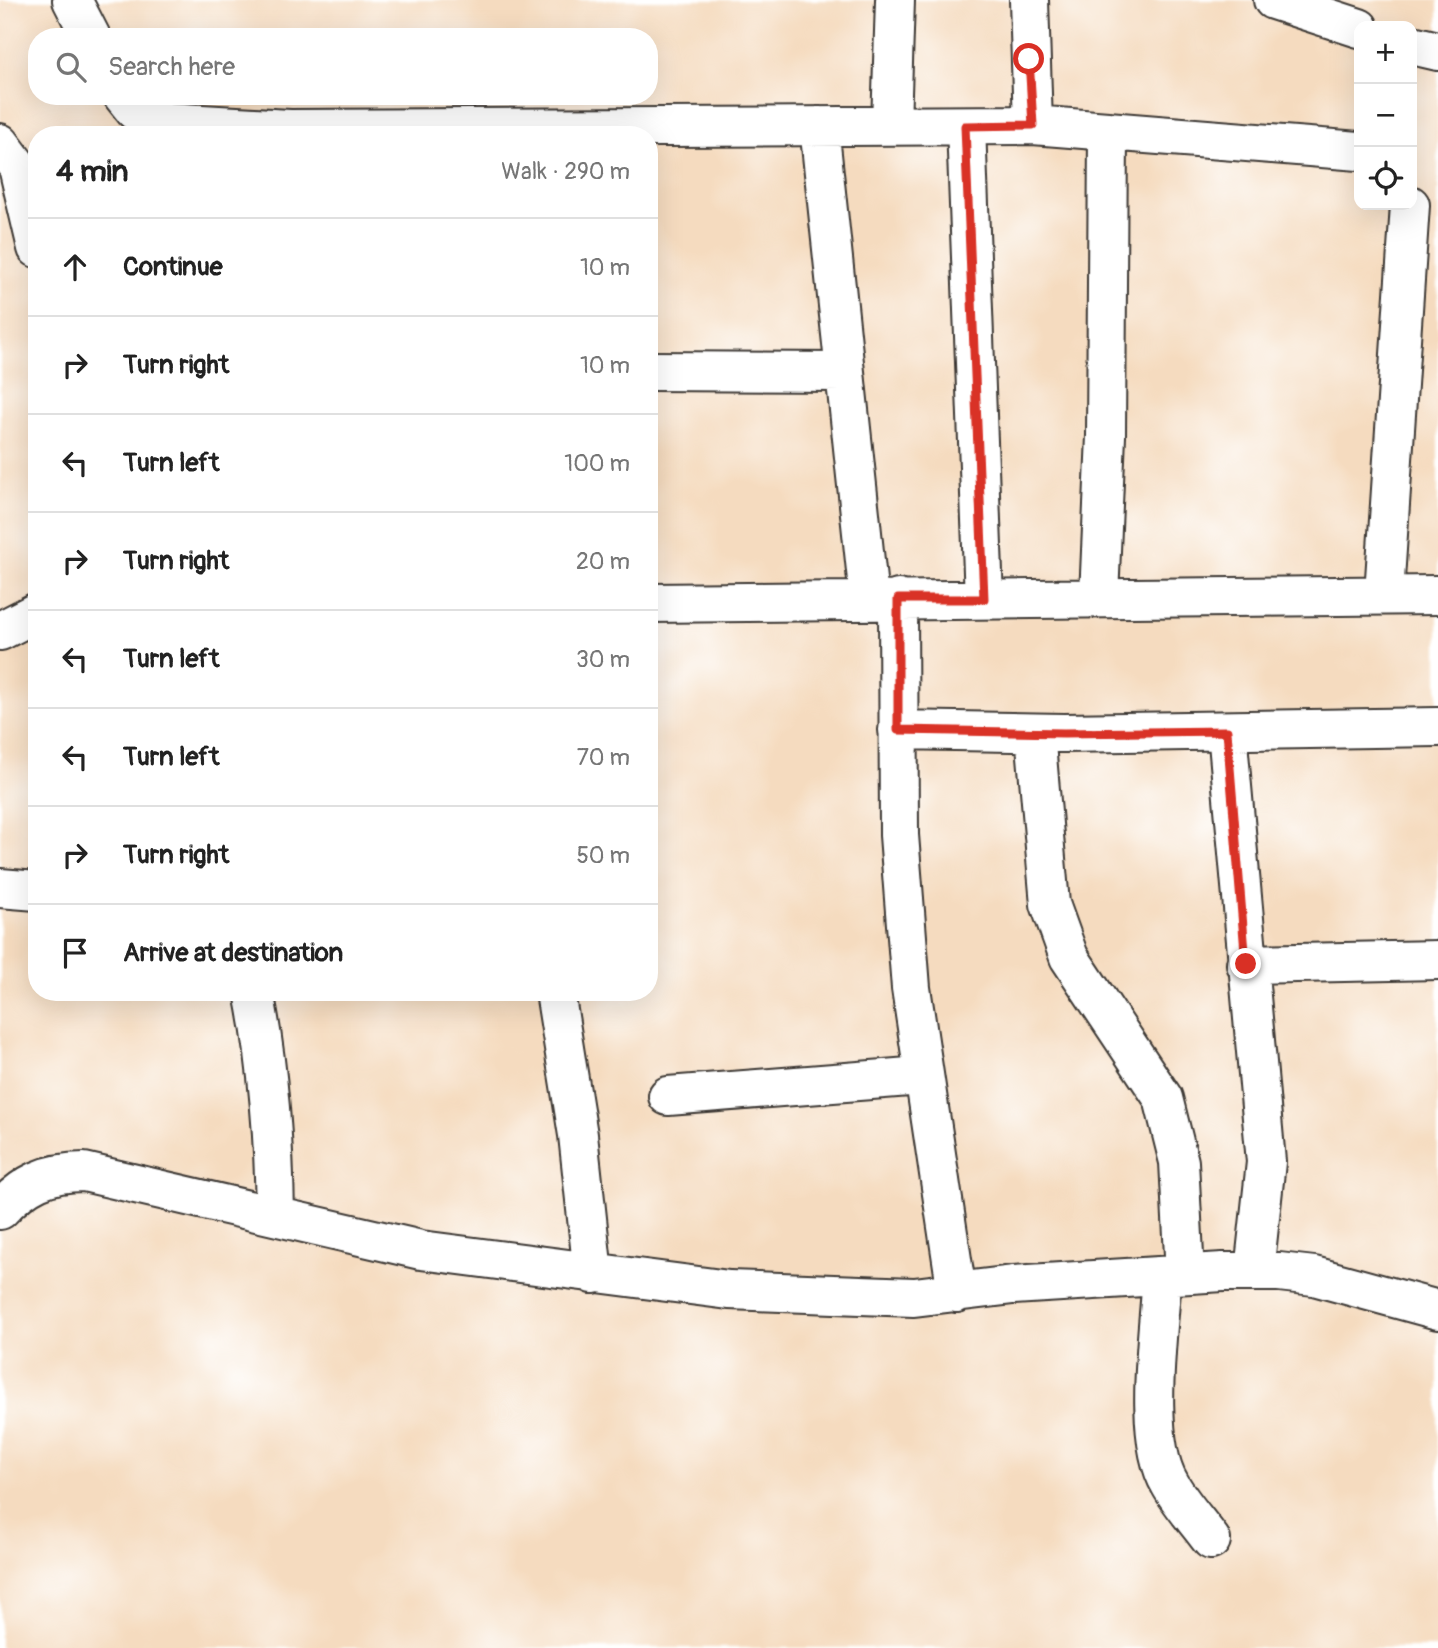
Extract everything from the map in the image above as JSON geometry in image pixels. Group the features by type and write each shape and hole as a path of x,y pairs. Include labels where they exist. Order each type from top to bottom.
{"street":[{"path":"72,0 86,28"},
{"path":"891,125 895,0"},
{"path":"1028,0 1033,125"},
{"path":"1273,0 1337,15"},
{"path":"1417,46 1438,51"},
{"path":"130,105 135,111 166,122 217,126"},
{"path":"658,129 1033,125 1354,151"},
{"path":"965,126 984,599"},
{"path":"819,127 844,372 883,599 898,730 901,862 911,988 922,1076 957,1293"},
{"path":"1099,597 1105,436 1108,133"},
{"path":"0,144 18,167 28,210"},
{"path":"1384,594 1410,210"},
{"path":"658,371 844,372"},
{"path":"658,603 1438,595"},
{"path":"0,631 28,617"},
{"path":"898,730 1035,733 1438,727"},
{"path":"1227,731 1266,1162 1254,1272"},
{"path":"1035,733 1050,904 1069,957 1163,1098 1179,1162 1174,1275 1155,1403 1160,1456 1168,1482 1211,1540"},
{"path":"0,888 28,890"},
{"path":"1246,964 1438,960"},
{"path":"256,1001 262,1031 274,1140 275,1216"},
{"path":"556,1001 578,1135 593,1274"},
{"path":"668,1096 922,1076"},
{"path":"2,1204 36,1178 65,1172 84,1172 421,1250 729,1290 914,1297 1013,1285 1254,1272 1314,1276 1438,1310"}],"route":[{"path":"1029,59 1033,125 965,126 984,599 898,599 898,730 1064,733 1227,731 1246,964"}]}
